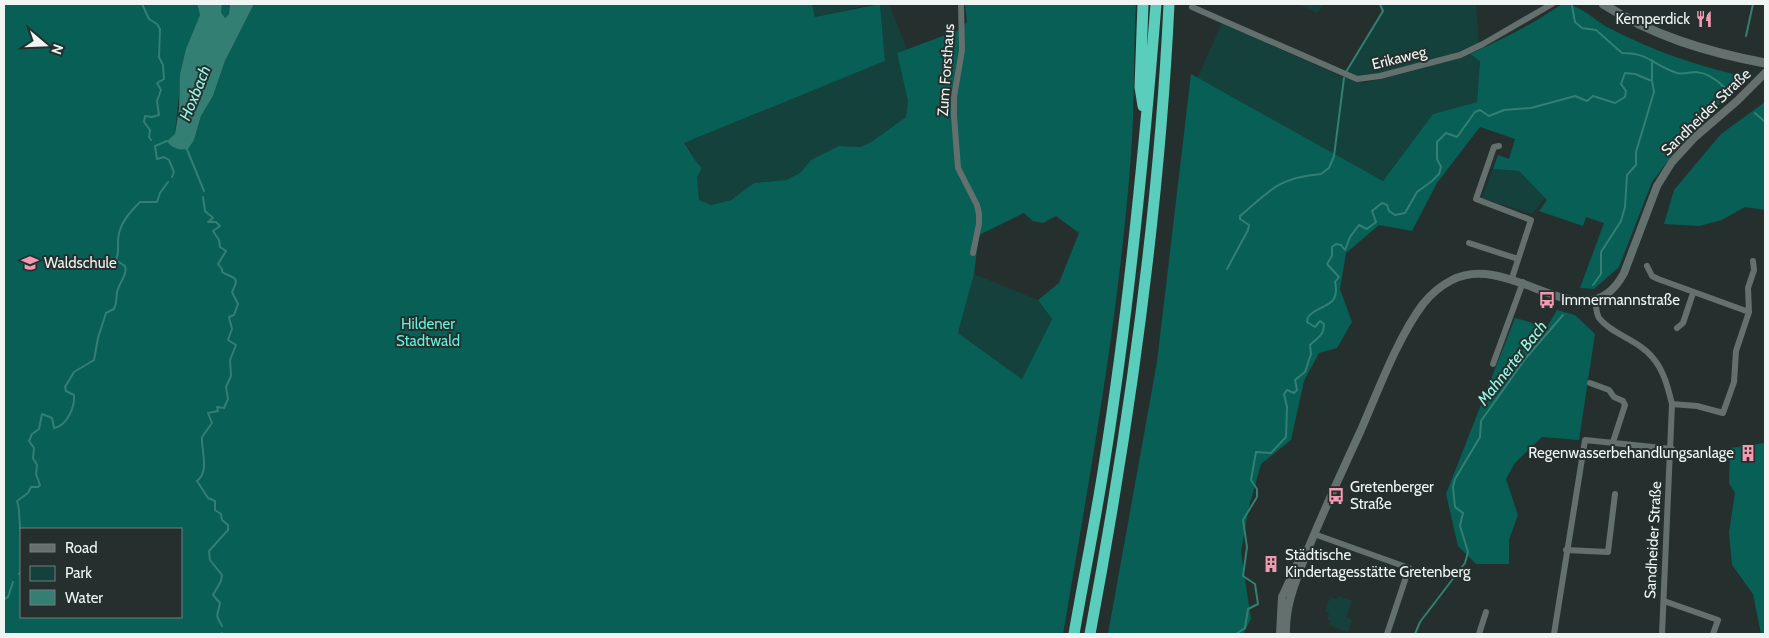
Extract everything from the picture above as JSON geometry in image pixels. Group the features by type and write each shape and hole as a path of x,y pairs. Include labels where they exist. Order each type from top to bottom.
{"highway":[{"path":"1143,4 1140,87 1146,123"},
{"path":"1074,634 1113,404 1126,308 1146,123 1156,4"},
{"path":"1090,634 1120,461 1142,308 1152,216 1169,4"},
{"path":"1166,47 1177,4"}],"main road":[{"path":"1603,4 1649,30 1700,50 1765,63"}],"street":[{"name":"Zum Forsthaus","path":"962,4 962,50 954,97 954,116 958,168 977,205 979,214 979,224 973,253"},
{"name":"Erikaweg","path":"1192,7 1357,79 1380,76 1460,55 1483,44 1552,4"},
{"name":"Sandheider Straße","path":"1662,634 1672,449 1672,404 1665,379 1653,358 1634,341 1604,323 1598,317 1595,299 1607,293 1621,278 1657,186 1672,162 1694,138 1737,101 1765,73"},
{"path":"1499,146 1494,146 1476,200 1531,220 1512,278"},
{"path":"1469,243 1518,259"},
{"path":"1672,404 1705,407 1723,413 1734,382 1736,351 1749,312 1748,288 1754,270 1753,261"},
{"path":"1648,266 1652,276 1658,280 1749,312"},
{"path":"1286,634 1287,610 1291,594 1314,534 1395,356 1424,303 1437,289 1461,276 1483,274 1512,278 1565,300 1579,302 1595,299"},
{"path":"1493,364 1523,282"},
{"path":"1677,328 1682,322 1693,293"},
{"path":"1590,383 1609,390 1614,397 1623,401 1625,405 1613,442"},
{"path":"1554,634 1585,440 1672,449"},
{"path":"1566,550 1608,552 1615,494"},
{"path":"1280,634 1282,597 1290,576 1314,534"},
{"path":"1314,534 1409,568 1387,634"},
{"path":"1664,601 1718,620 1713,634"},
{"path":"1479,634 1486,612"}],"green space":[{"name":"Hildener Stadtwald","path":"4,4 197,4 200,15 182,65 175,134 174,137 168,140 194,140 201,116 213,96 225,61 254,4 812,4 815,17 880,4 885,61 684,143 702,168 697,177 699,200 711,205 731,200 754,183 786,180 800,173 811,160 839,146 861,147 873,141 906,117 908,101 897,53 959,30 967,22 965,4 1136,4 1134,98 1126,215 1103,395 1063,634 4,634","holes":["1024,213 1033,221 1043,223 1056,216 1079,233 1059,283 1038,300 1052,319 1022,379 958,333 974,274 979,235"]},
{"path":"222,4 230,5 229,14 225,18 221,12"},
{"path":"812,4 872,4 815,17"},
{"path":"880,4 889,4 907,49 897,53 908,101 906,117 874,141 861,147 839,146 811,160 800,173 786,180 754,183 731,200 710,205 699,200 692,152 684,143 885,61"},
{"path":"1298,4 1324,4 1317,13"},
{"path":"1378,4 1476,4 1479,44 1452,54 1392,71 1356,77 1345,73 1382,15"},
{"path":"1562,4 1575,7 1626,37 1658,50 1705,67 1738,75 1732,91 1680,145 1652,182 1619,267 1594,289 1580,288 1604,223 1586,217 1583,226 1539,211 1547,200 1519,171 1493,169 1498,155 1509,159 1515,139 1480,127 1437,183 1412,231 1379,225 1346,253 1340,289 1352,322 1337,348 1319,353 1304,381 1291,440 1261,464 1249,507 1241,552 1251,619 1243,634 1108,634 1157,362 1191,74 1383,181 1433,114 1477,102 1480,61 1470,54 1518,31"},
{"path":"1222,23 1340,76 1365,83 1470,54 1480,60 1477,102 1433,114 1383,181 1197,78"},
{"path":"1765,102 1765,210 1745,207 1722,220 1699,226 1664,224 1674,190 1721,134"},
{"path":"1493,169 1519,171 1545,198 1532,214 1482,198"},
{"path":"974,274 1038,300 1052,318 1022,379 958,333"},
{"path":"1557,310 1575,315 1595,334 1579,440 1542,437 1515,463 1506,479 1518,515 1509,540 1509,564 1476,564 1458,546 1446,494 1515,318 1547,327"},
{"path":"1765,443 1765,634 1761,634 1753,594 1732,565 1729,532 1735,493 1729,483 1730,448"},
{"path":"1338,596 1352,601 1346,617 1352,620 1348,632 1329,625 1331,621 1327,619 1329,613 1325,611 1330,597 1336,599"}],"water":[{"path":"197,4 222,4 221,12 225,18 229,14 230,4 254,4 225,61 213,96 201,116 194,140 188,149 182,150 174,147 167,141 175,134 179,109 180,74 186,49 200,15"}],"waterway":[{"path":"142,4 149,19 157,24 160,29 159,57 163,65 164,79 157,83 161,90 157,101 159,115 145,116 144,122 150,130 149,137 151,140"},
{"path":"1346,72 1383,11 1380,4"},
{"path":"1746,36 1753,4"},
{"path":"1572,6 1575,22 1582,28 1596,30 1622,53 1645,57 1677,73 1696,72 1708,75 1724,87"},
{"path":"1236,634 1245,628 1248,609 1258,604 1255,584 1243,576 1247,547 1243,520 1257,497 1257,489 1251,480 1256,452 1271,453 1286,437 1287,407 1284,394 1287,390 1294,393 1297,390 1295,380 1305,372 1311,354 1310,345 1320,336 1324,328 1324,324 1320,321 1315,327 1307,322 1308,317 1335,297 1335,282 1339,277 1327,264 1332,256 1332,247 1336,244 1341,245 1345,250 1350,237 1359,225 1367,229 1376,222 1372,211 1382,203 1387,205 1389,211 1395,215 1405,213 1417,192 1439,174 1441,167 1437,159 1437,142 1446,133 1457,137 1475,112 1480,110 1489,116 1504,110 1531,108 1575,96 1587,101 1593,96 1615,103 1625,97 1626,91 1621,84 1625,73 1635,74 1652,81 1652,60"},
{"path":"1227,269 1248,230 1249,225 1240,219 1240,216 1276,186 1295,178 1321,174 1329,168 1334,156 1344,78"},
{"name":"Mahnerter Bach","path":"1593,285 1601,274 1601,252 1621,221 1625,207 1627,175 1636,165 1636,152 1654,92 1652,81"},
{"path":"1755,113 1765,122"},
{"path":"167,141 155,146 157,159 164,157 169,160 174,172 172,177"},
{"name":"Hoxbach","path":"186,147 204,191"},
{"path":"20,528 17,501 28,493 31,487 38,487 40,485 36,474 37,465 33,458 34,448 29,441 32,434 39,429 42,414 52,418 54,428 63,424 69,415 74,395 66,391 65,387 74,372 94,360 98,338 106,313 114,309 118,289 126,270 125,266 116,260 122,224 140,202 157,202 160,193 168,182"},
{"name":"Hoxbach","path":"203,197 205,211 213,218 208,222 216,222 220,226 213,231 219,240 220,247 226,251 218,264 222,272 235,278 236,283 232,292 238,304 234,315 229,317 232,329 228,340 236,345 230,360 231,376 226,387 228,399 224,408 217,407 218,411 208,413 212,423 202,437 204,466 201,477 197,481 208,498 215,501 215,510 221,514 222,520 228,525 228,530 209,551 210,560 222,575 221,581 213,595 220,603 217,615 222,626"},
{"name":"Mahnerter Bach","path":"1415,634 1420,622 1465,563 1468,552 1460,526 1463,513 1455,507 1453,487 1455,479 1480,437 1481,421 1525,359 1563,315"},
{"path":"4,599 8,597 13,582"}],"place":[{"name":"Kemperdick","path":"1704,19"},
{"name":"Waldschule","path":"30,263"},
{"name":"Immermannstraße","path":"1547,300"},
{"name":"Regenwasserbehandlungsanlage","path":"1748,453"},
{"name":"Gretenberger Straße","path":"1336,496"},
{"name":"Städtische Kindertagesstätte Gretenberg","path":"1271,564"}]}
